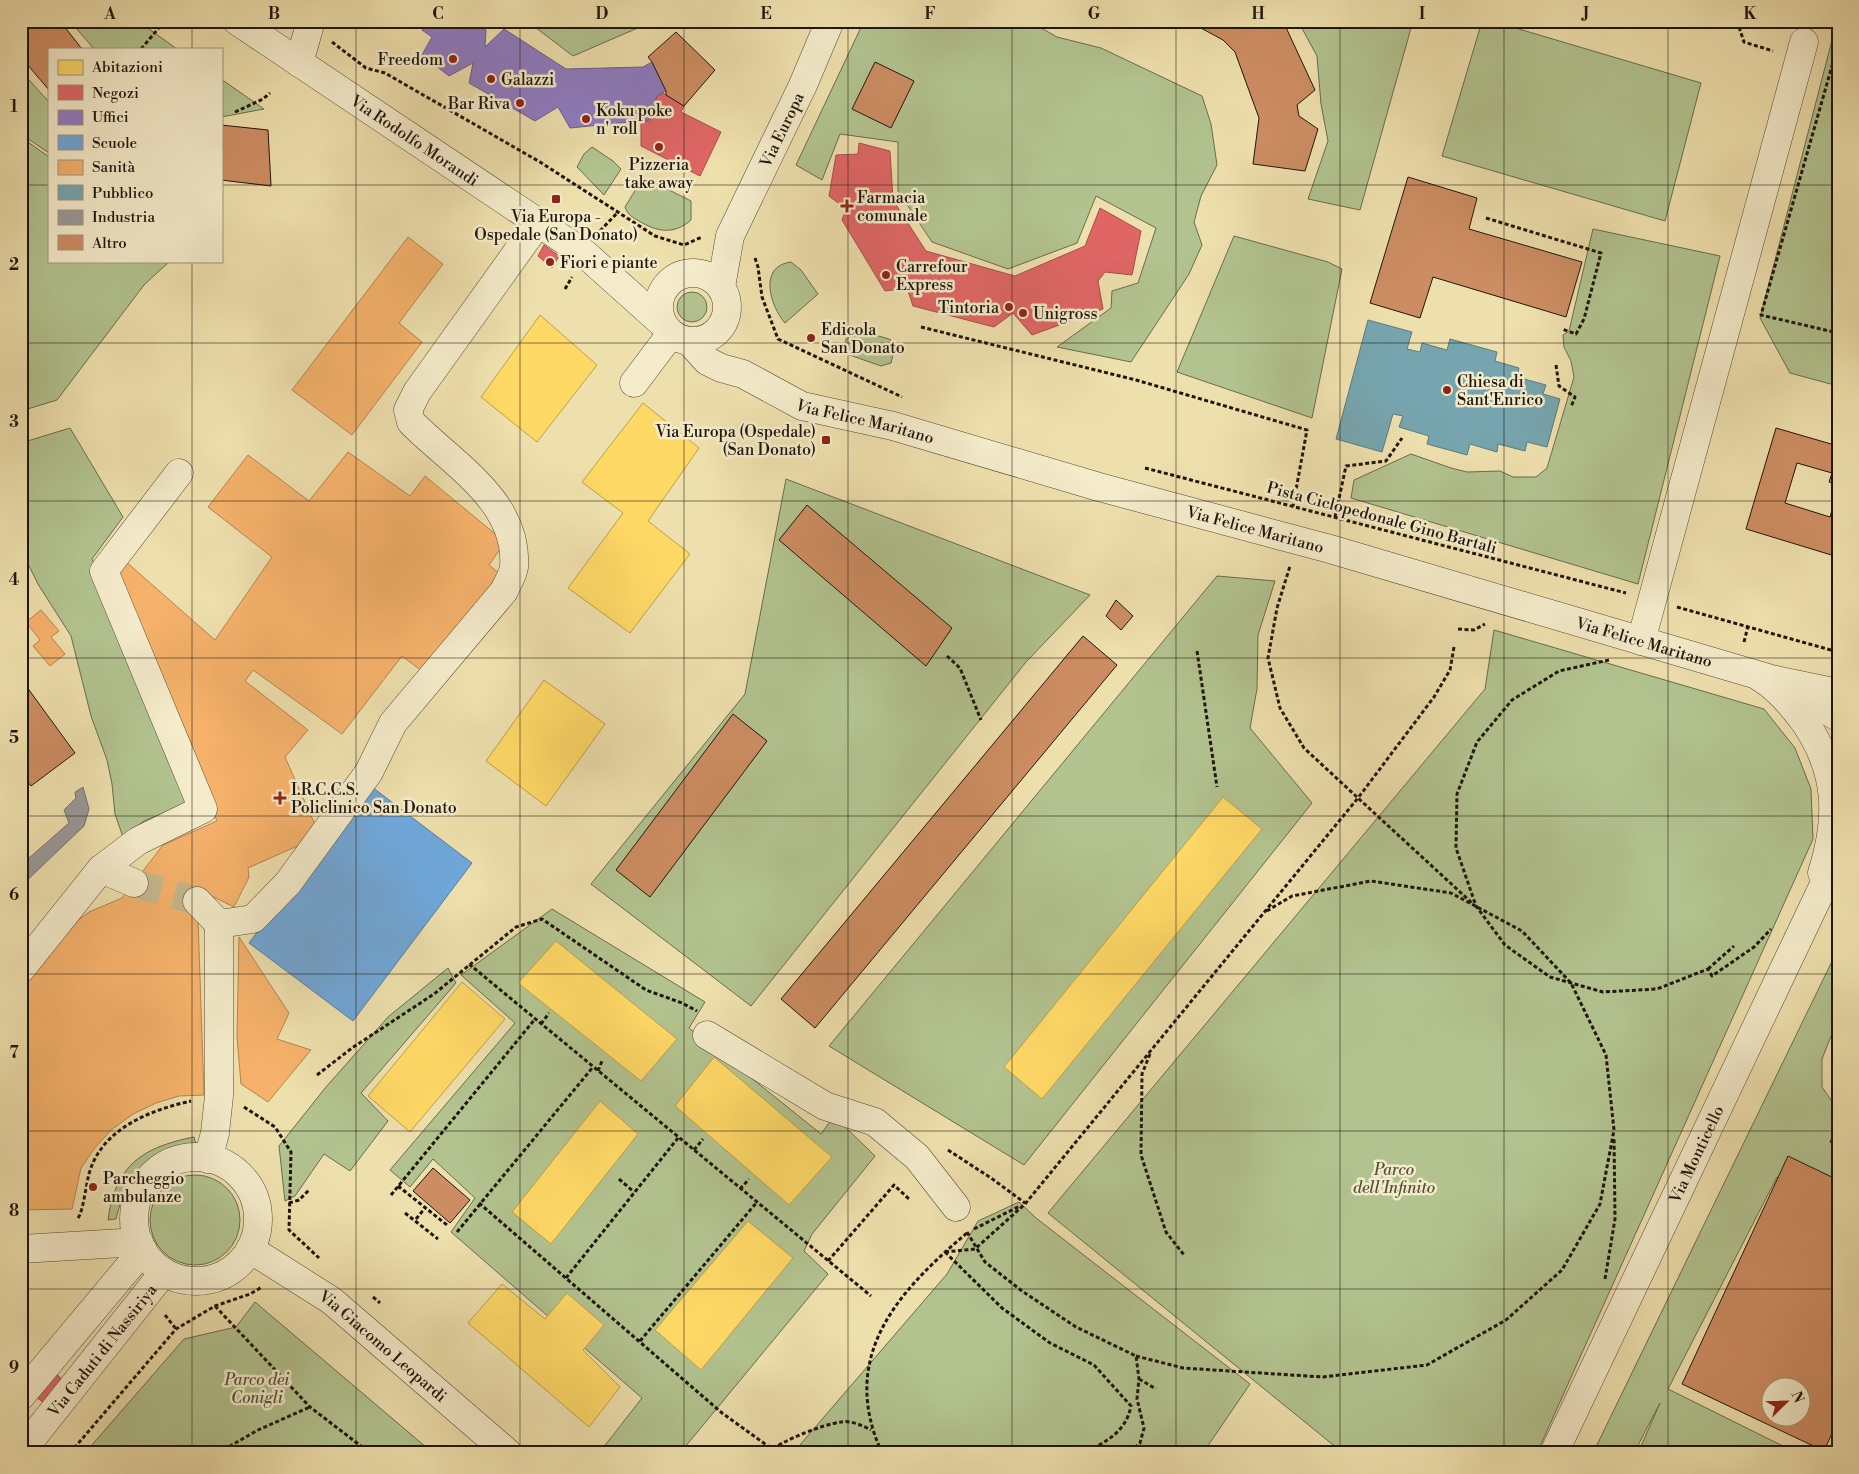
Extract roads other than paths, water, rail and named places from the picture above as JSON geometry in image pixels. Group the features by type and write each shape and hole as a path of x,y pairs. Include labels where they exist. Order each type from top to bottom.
{"street":[{"name":"Via Rodolfo Morandi","path":"237,21 591,259 674,333"},
{"path":"299,63 311,21"},
{"name":"Via Europa","path":"721,288 730,241 803,85 830,21"},
{"path":"1641,641 1804,42"},
{"path":"219,924 253,919 288,883 369,772 393,723 504,592 514,568 512,538 499,509 475,480 411,422 408,410 417,392 538,223"},
{"name":"Via Europa","path":"677,279 730,241"},
{"name":"Via Rodolfo Morandi","path":"591,259 655,284 677,279"},
{"path":"725,319 712,336 701,341 674,333 658,310 660,297 677,279 706,276 721,288 726,298 727,346 743,374"},
{"path":"634,383 674,333"},
{"name":"Via Felice Maritano","path":"674,333 707,361 721,368 743,374 802,406 893,426 1099,487 1330,550 1761,676 1838,693"},
{"path":"21,968 101,869 138,842 203,809 104,571 179,473"},
{"path":"1761,676 1797,711 1813,734 1832,781 1834,806 1832,842 1803,927"},
{"name":"Via Felice Maritano","path":"1761,676 1838,717"},
{"name":"Via Monticello","path":"1554,1453 1838,855"},
{"path":"101,869 134,883"},
{"path":"197,901 219,924 219,1096 215,1133 208,1159"},
{"path":"703,1024 825,1106 875,1122 917,1157 956,1207"},
{"path":"189,1158 208,1159 226,1165 235,1171 245,1182 252,1194 258,1222 250,1250 241,1262 229,1272 200,1281 179,1279 147,1254 135,1224 136,1205 148,1180 171,1163 189,1158"},
{"path":"21,1248 147,1254"},
{"name":"Via Giacomo Leopardi","path":"250,1250 332,1301 508,1453"},
{"path":"21,1396 147,1254"},
{"name":"Via Caduti di Nassiriya","path":"21,1452 160,1277 147,1254"}],"tunnel":[{"path":"134,883 197,901"}],"place":[{"name":"Freedom","path":"453,59"},
{"name":"Galazzi","path":"491,79"},
{"name":"Bar Riva","path":"520,103"},
{"name":"Koku poke n' roll","path":"586,119"},
{"name":"Pizzeria take away","path":"659,147"},
{"name":"Via Europa - Ospedale (San Donato)","path":"556,199"},
{"name":"Farmacia comunale","path":"847,206"},
{"name":"Fiori e piante","path":"550,262"},
{"name":"Carrefour Express","path":"886,275"},
{"name":"Tintoria","path":"1009,307"},
{"name":"Unigross","path":"1023,313"},
{"name":"Edicola San Donato","path":"811,338"},
{"name":"Chiesa di Sant'Enrico","path":"1447,390"},
{"name":"Via Europa (Ospedale) (San Donato)","path":"826,440"},
{"name":"I.R.C.C.S. Policlinico San Donato","path":"280,798"},
{"name":"Parcheggio ambulanze","path":"93,1187"}],"park label":[{"name":"Parco dell'Infinito","path":"1394,1178"},
{"name":"Parco dei Conigli","path":"257,1388"}]}
